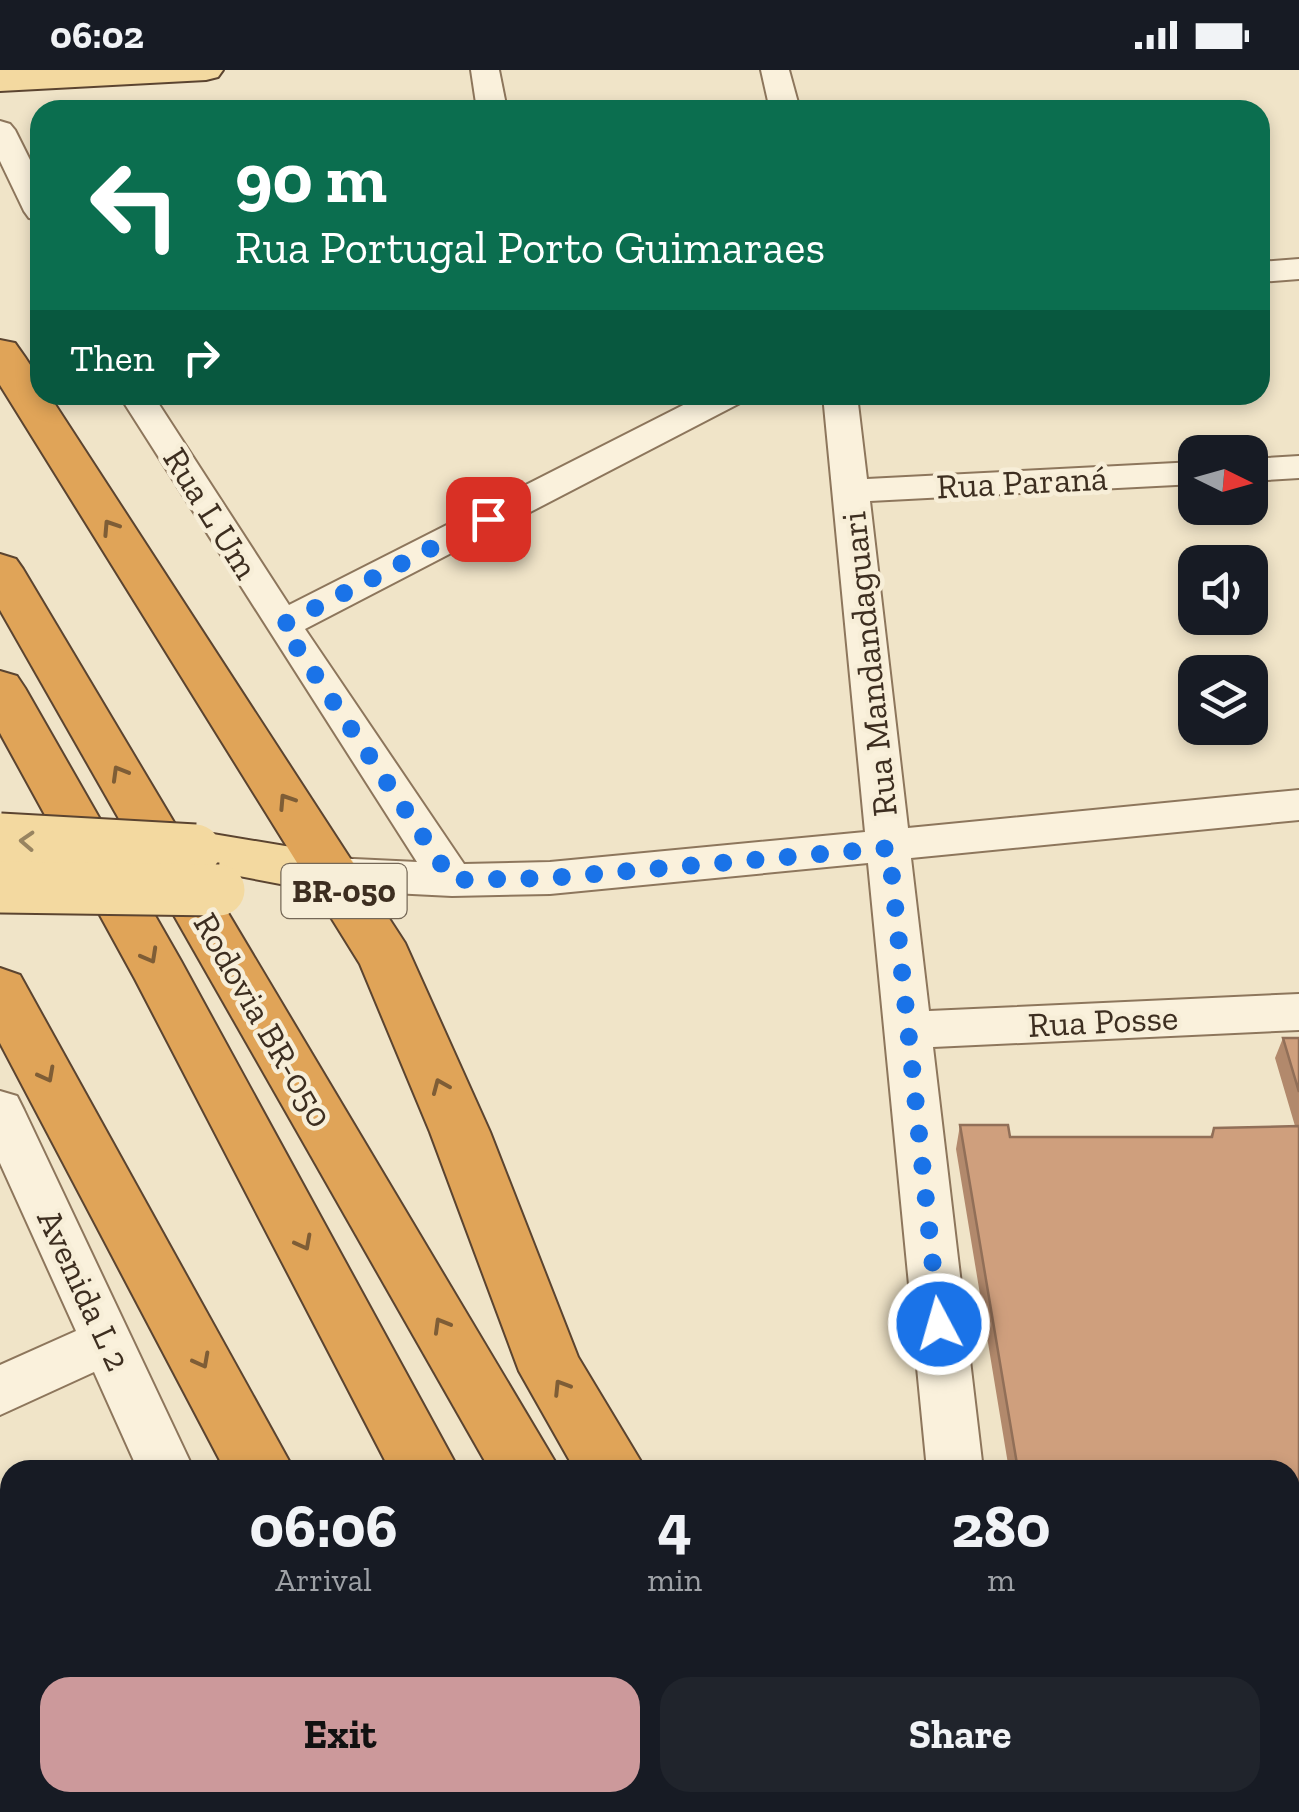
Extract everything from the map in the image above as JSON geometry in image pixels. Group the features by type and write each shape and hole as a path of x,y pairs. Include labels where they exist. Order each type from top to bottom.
{"highway":[{"name":"BR-050","path":"0,352 30,399"},
{"name":"BR-050","path":"34,405 385,958 460,1132 551,1371 606,1460"},
{"name":"Rodovia BR-050","path":"0,569 520,1460"},
{"name":"Rodovia BR-050","path":"0,688 161,976 420,1460"},
{"path":"0,990 255,1460"}],"main road":[{"path":"0,80 206,70"},
{"path":"0,839 207,870 279,885 333,874"},
{"path":"0,888 207,870"}],"street":[{"path":"485,70 490,100"},
{"path":"776,70 783,100"},
{"path":"0,130 30,191"},
{"path":"1270,271 1299,270"},
{"name":"Rua L Um","path":"142,405 282,625 452,880"},
{"path":"282,625 711,405"},
{"name":"Rua Mandandaguari","path":"841,405 954,1460"},
{"path":"1268,469 1299,467"},
{"name":"Rua Paraná","path":"850,491 1178,473"},
{"path":"333,874 452,880 550,878 889,848 1299,805"},
{"name":"Rua Posse","path":"908,1030 1299,1012"},
{"name":"Avenida L 2","path":"0,1110 108,1341 154,1459"},
{"path":"0,1391 108,1341"}],"building":[{"path":"1283,1038 1299,1038 1299,1092"},
{"path":"960,1125 1008,1125 1010,1137 1212,1137 1214,1128 1299,1126 1299,1460 1016,1460"}],"route":[{"path":"488,519 282,625 452,880 550,878 889,848 939,1324"}]}
